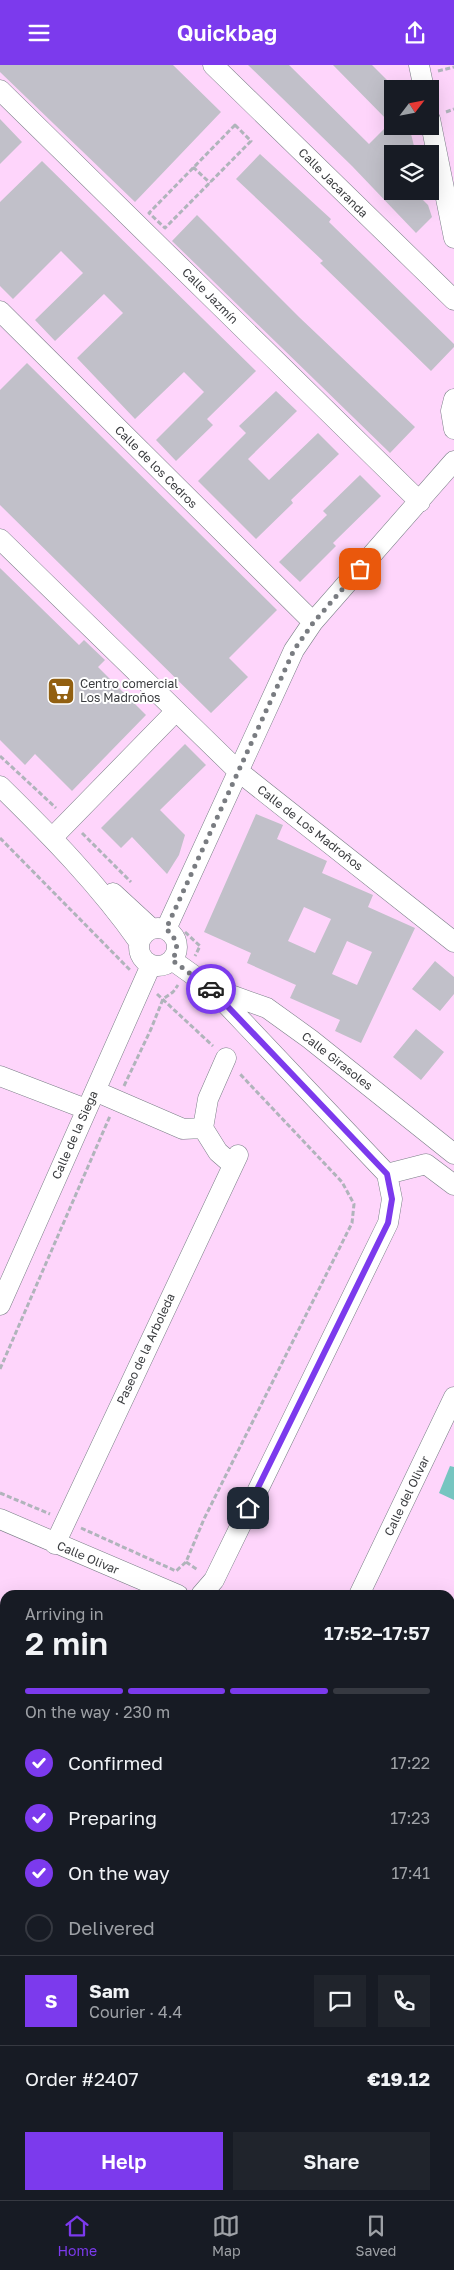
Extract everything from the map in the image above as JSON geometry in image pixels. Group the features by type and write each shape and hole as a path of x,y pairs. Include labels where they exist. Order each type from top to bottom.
{"street":[{"name":"Calle Jacaranda","path":"213,65 454,300"},
{"name":"Calle Jazmín","path":"0,89 420,502"},
{"path":"433,135 454,238"},
{"name":"Calle de los Cedros","path":"0,311 313,623"},
{"path":"454,399 451,411 454,429"},
{"path":"0,786 71,858 157,930 175,937 177,946 172,960 166,965 151,965 142,959 139,951 157,930 238,771 294,650 313,623 454,461"},
{"name":"Calle de Los Madroños","path":"0,539 238,771 454,942"},
{"path":"52,837 176,711"},
{"name":"Calle Girasoles","path":"172,960 210,987 387,1174"},
{"name":"Calle de la Siega","path":"0,1305 151,965"},
{"name":"Calle Girasoles","path":"210,987 267,1008 310,1039 447,1149"},
{"path":"95,1091 183,1129 203,1128 208,1099 226,1058"},
{"path":"0,1076 86,1109"},
{"name":"Paseo de la Arboleda","path":"55,1544 235,1160 218,1152 203,1128"},
{"path":"206,1590 214,1580 388,1223 392,1199 387,1174 426,1164 447,1149"},
{"path":"426,1164 454,1185"},
{"name":"Calle del Olivar","path":"361,1590 454,1397"},
{"name":"Calle Olivar","path":"0,1519 166,1590"}],"path":[{"path":"426,75 454,67"},
{"path":"235,125 251,141 210,183 165,229 149,213 235,125"},
{"path":"193,167 210,183"},
{"path":"0,755 137,888"},
{"path":"0,838 128,967"},
{"path":"157,930 200,946"},
{"path":"0,1369 163,999 226,1058 342,1182 354,1204 352,1223 204,1519 186,1562 176,1571 0,1493"}],"shaded area":[{"path":"0,65 454,65 454,1590 0,1590"},
{"path":"450,1466 454,1467 454,1500 439,1493"}],"building":[{"path":"0,65 173,65 221,112 135,202 0,72"},
{"path":"248,65 289,65 369,144 384,129 384,135 411,135 414,145 384,145 384,200"},
{"path":"333,65 372,65 387,80 384,80 384,117"},
{"path":"0,119 22,142 0,164"},
{"path":"260,154 331,219 329,222 454,344 454,347 431,371 320,263 323,261 236,179"},
{"path":"42,161 256,371 207,419 213,425 176,461 156,440 204,392 184,372 135,419 77,358 123,313 104,294 55,341 35,320 83,273 61,251 13,299 0,286 0,202"},
{"path":"384,200 423,200 428,205 432,217 416,233"},
{"path":"197,215 299,317 415,427 390,453 172,241"},
{"path":"27,363 277,610 229,658 248,677 211,713 0,505 0,390"},
{"path":"276,391 297,411 248,459 269,480 318,433 339,454 291,500 293,503 256,539 198,481 246,433 239,426"},
{"path":"360,475 381,496 333,543 336,546 300,582 279,562 327,515 323,511"},
{"name":"Centro comercial Los Madroños","path":"0,568 79,645 84,640 105,660 98,667 146,715 72,791 35,754 25,765 0,740"},
{"path":"185,744 206,765 160,810 185,835 179,855 167,874 132,837 121,848 101,828"},
{"path":"256,814 283,825 277,839 327,861 322,873 373,895 368,907 415,928 361,1043 335,1031 340,1020 290,998 296,985 247,963 251,953 204,932","holes":["304,907 331,919 315,953 288,941","347,941 372,952 357,985 332,974"]},
{"path":"435,961 454,977 454,994 440,1011 412,989"},
{"path":"416,1029 444,1052 421,1080 393,1057"}],"way so far":[{"path":"211,989 172,960 177,946 175,937 166,929 294,650 313,623 360,569"}],"place":[{"name":"Centro comercial Los Madroños","path":"61,691"}],"route":[{"path":"211,989 387,1174 392,1199 388,1223 248,1508"}]}
